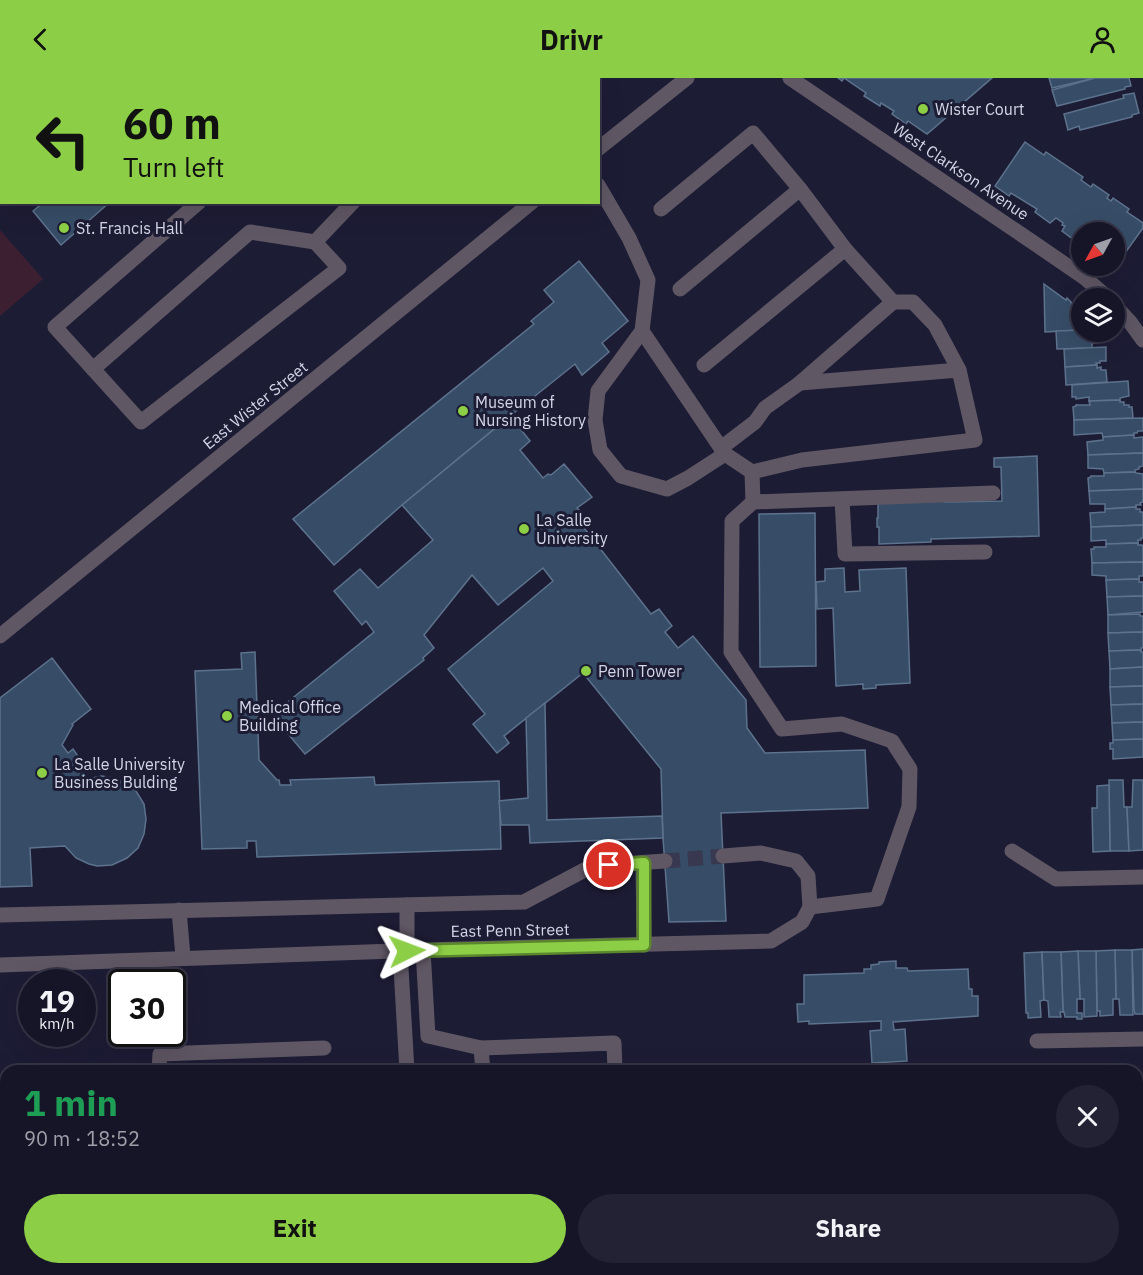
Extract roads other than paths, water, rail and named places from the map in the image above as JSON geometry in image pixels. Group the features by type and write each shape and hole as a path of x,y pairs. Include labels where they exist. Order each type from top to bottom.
{"street":[{"path":"600,147 687,78"},
{"name":"West Clarkson Avenue","path":"790,78 1096,288"},
{"path":"661,209 753,133 800,189 845,249 893,302"},
{"path":"600,188 629,238 648,280 642,331 598,391 595,420 600,450 621,476 667,489 688,478 723,451 755,422 765,408 800,383 893,302 913,302 935,325 959,370 975,440 802,460 752,472 723,451 642,331"},
{"path":"681,289 800,189"},
{"path":"93,369 250,232 315,242 339,268 141,422 93,369 55,327 197,204"},
{"path":"315,242 354,204"},
{"name":"East Wister Street","path":"0,636 530,204"},
{"path":"704,365 845,249"},
{"path":"1137,319 1143,340"},
{"path":"800,383 959,370"},
{"path":"752,472 753,502"},
{"path":"723,856 761,853 796,861 808,876 810,907 877,899 909,807 910,769 892,741 842,724 782,729 731,652 732,521 753,502 993,493"},
{"path":"842,499 844,555 985,552"},
{"path":"1011,851 1056,879 1143,877"},
{"name":"East Penn Street","path":"0,915 524,902 592,866 664,861"},
{"path":"644,863 644,945"},
{"path":"407,905 410,951 407,1065"},
{"name":"East Penn Street","path":"0,965 183,957 771,941 802,922 810,907"},
{"path":"179,910 183,957"},
{"path":"410,951 428,1036 481,1048 614,1043 615,1065"},
{"path":"1037,1041 1143,1039"},
{"path":"159,1065 160,1054 324,1048"},
{"path":"481,1048 482,1065"}],"tunnel":[{"path":"665,861 723,856"}],"place":[{"name":"Wister Court","path":"923,109"},
{"name":"St. Francis Hall","path":"64,228"},
{"name":"Museum of Nursing History","path":"463,411"},
{"name":"La Salle University","path":"524,529"},
{"name":"Penn Tower","path":"586,671"},
{"name":"Medical Office Building","path":"227,716"},
{"name":"La Salle University Business Bulding","path":"42,773"}]}
